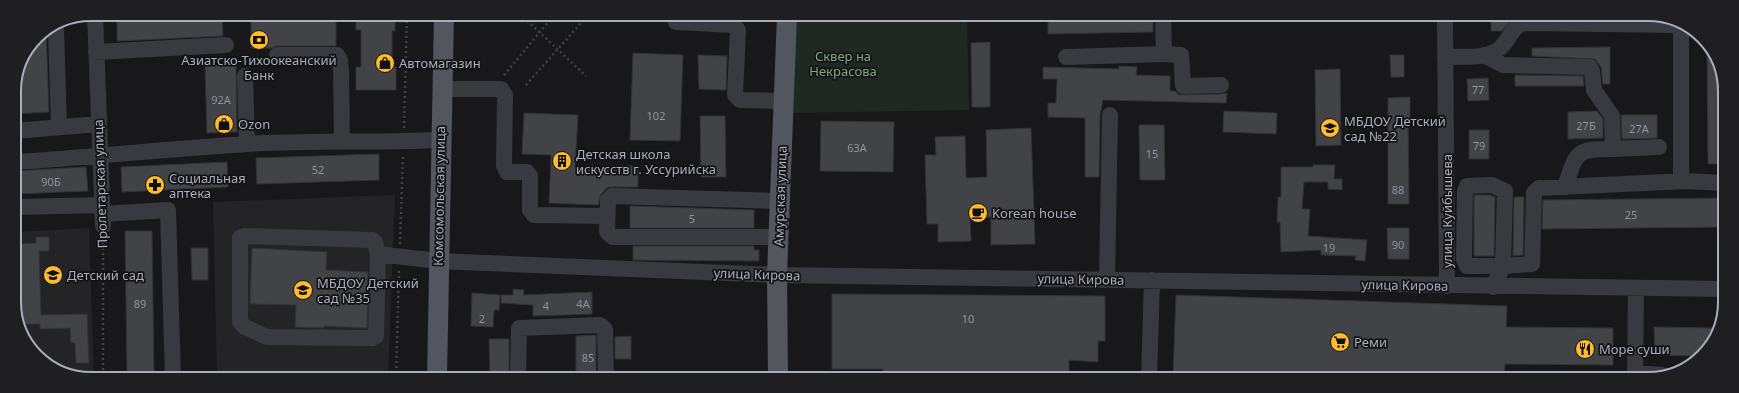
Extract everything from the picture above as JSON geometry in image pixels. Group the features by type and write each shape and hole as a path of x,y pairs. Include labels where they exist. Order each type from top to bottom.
{"main road":[{"name":"Комсомольская улица","path":"437,372 440,140 444,21"},
{"name":"Амурская улица","path":"778,372 777,276 787,21"}],"street":[{"name":"Пролетарская улица","path":"95,21 102,215"},
{"path":"1163,21 1164,54"},
{"name":"улица Куйбышева","path":"1445,21 1447,286"},
{"path":"676,22 733,24 738,30 735,95 740,100 784,102"},
{"path":"1445,57 1484,56 1499,50 1506,43 1513,30 1519,24 1525,23 1670,25"},
{"path":"1680,29 1679,170 1680,176 1686,181"},
{"path":"56,30 59,127"},
{"path":"96,52 226,45"},
{"path":"1066,57 1164,54 1181,55 1183,86 1221,84"},
{"path":"277,55 337,55 340,60 341,71 342,140"},
{"path":"1484,56 1503,65 1590,67 1592,71 1594,90 1612,116 1613,148"},
{"path":"245,76 247,144"},
{"path":"441,89 501,89 505,95 504,165 507,172 527,172 530,176 530,210 534,215 607,216"},
{"path":"1107,279 1110,115"},
{"path":"21,130 99,124"},
{"path":"21,162 100,157 247,144 342,140 403,142 440,140"},
{"path":"1565,187 1575,158 1579,153 1586,150 1658,147"},
{"path":"1493,287 1503,266 1505,191 1492,185 1467,186 1464,201 1464,258 1467,266 1503,266 1532,264 1534,193 1539,188 1686,181 1718,183"},
{"path":"779,237 613,237 608,232 607,216 608,200 612,196 780,201"},
{"path":"21,208 102,215 168,210 174,372"},
{"path":"244,236 372,240 375,242 378,254 376,336 372,338 267,337 245,327 240,322 240,238 244,236"},
{"name":"улица Кирова","path":"378,254 400,258 438,261 777,276 1107,279 1493,287 1718,289"},
{"path":"1149,372 1152,280"},
{"path":"1635,372 1636,288"},
{"path":"518,372 519,328 600,326 605,329 606,372"}],"path":[{"path":"396,372 407,21"},
{"path":"527,21 586,76"},
{"path":"492,89 549,21"},
{"path":"526,85 583,21"},
{"name":"Пролетарская улица","path":"102,215 103,372"}],"shaded area":[{"name":"МБДОУ Детский сад №35","path":"395,195 388,372 217,372 213,202"},
{"name":"Детский сад","path":"89,228 94,372 78,371 56,363 36,345 30,337 22,315 21,306 21,232"}],"green space":[{"name":"Сквер на Некрасова","path":"796,21 967,21 969,110 793,113"}],"building":[{"path":"117,21 222,21 223,36 117,41"},
{"path":"251,21 336,21 336,46 277,46 271,48 251,48"},
{"path":"356,21 395,21 395,31 392,31 392,67 396,67 396,90 356,90 356,67 361,67 361,30 356,30"},
{"path":"1048,21 1153,21 1153,32 1048,34"},
{"path":"1491,21 1510,21 1502,31 1491,31"},
{"path":"46,37 49,112 21,114 21,87 23,73 33,52"},
{"path":"990,42 990,107 972,107 971,43"},
{"path":"1610,47 1610,84 1603,84 1601,67 1595,59 1532,56 1532,48"},
{"path":"633,53 683,55 680,141 630,140"},
{"path":"1707,54 1711,60 1717,78 1718,91 1718,164 1708,164"},
{"path":"698,55 727,56 726,90 699,89"},
{"path":"1390,55 1404,55 1404,77 1391,77"},
{"path":"236,65 237,132 207,133 205,66"},
{"path":"1119,66 1137,67 1136,75 1170,76 1170,91 1175,91 1179,95 1227,93 1226,103 1103,100 1100,115 1099,177 1085,177 1085,118 1048,117 1048,103 1056,103 1057,79 1043,79 1043,67 1119,69"},
{"path":"1340,69 1341,145 1316,146 1315,70"},
{"path":"1515,75 1583,76 1584,86 1515,86"},
{"path":"1488,78 1489,100 1468,101 1467,79"},
{"path":"1410,97 1410,119 1408,119 1409,204 1388,204 1388,98"},
{"path":"1224,111 1277,113 1276,134 1223,132"},
{"path":"1597,111 1603,119 1603,138 1568,139 1568,112"},
{"name":"Детская школа искусств г. Уссурийска","path":"524,113 578,115 575,167 618,169 618,166 638,166 638,187 608,187 601,194 598,205 549,203 551,155 522,154"},
{"path":"1621,115 1657,115 1657,138 1622,139"},
{"path":"700,116 725,116 726,177 701,177"},
{"path":"821,121 894,122 893,172 820,171"},
{"path":"1139,125 1164,125 1165,180 1140,180"},
{"path":"1031,128 1035,244 991,245 991,217 970,218 971,241 938,242 938,224 927,224 925,155 936,155 935,137 965,136 966,178 987,177 986,130"},
{"path":"1469,130 1489,130 1489,159 1469,159"},
{"path":"379,154 379,180 257,184 256,158"},
{"path":"227,162 228,187 122,192 121,167"},
{"path":"1313,165 1335,165 1334,179 1342,179 1342,190 1328,189 1328,182 1304,182 1302,209 1310,209 1308,236 1367,240 1365,261 1355,260 1356,256 1321,255 1321,250 1281,252 1280,222 1277,222 1278,197 1281,197 1281,167 1313,167"},
{"path":"86,167 88,191 21,194 21,171"},
{"path":"1474,195 1490,195 1495,197 1494,256 1474,256"},
{"path":"1514,197 1524,197 1523,255 1513,256"},
{"path":"1718,198 1718,227 1542,229 1543,200"},
{"path":"630,206 754,210 754,228 630,228"},
{"path":"1387,228 1409,228 1409,259 1388,259"},
{"path":"125,231 152,231 154,372 127,372"},
{"path":"36,237 49,237 49,251 39,251 41,315 87,314 89,363 76,363 75,343 71,343 70,328 40,329 40,324 25,324 21,306 21,244 36,243"},
{"path":"633,246 754,246 754,250 759,250 759,261 633,260"},
{"path":"191,248 208,248 208,280 192,280"},
{"path":"252,248 327,252 326,270 368,272 367,328 324,326 324,328 295,327 296,305 250,304"},
{"path":"513,289 524,290 523,295 592,292 592,314 533,316 533,305 501,303 501,295 513,295"},
{"path":"472,293 500,295 499,310 494,310 493,327 471,326"},
{"path":"832,294 1105,296 1105,341 1098,341 1098,362 1069,360 1069,372 883,372 883,369 832,369"},
{"name":"Реми","path":"1176,295 1507,306 1506,327 1613,328 1613,365 1505,364 1504,372 1173,372"},
{"path":"1654,327 1713,328 1701,348 1693,356 1655,355"},
{"path":"596,335 596,372 576,372 576,336"},
{"path":"631,336 631,359 615,359 615,337"},
{"path":"489,339 509,339 509,372 490,372"}],"place":[{"name":"Азиатско-Тихоокеанский Банк","path":"259,40"},
{"name":"Автомагазин","path":"385,63"},
{"name":"Ozon","path":"224,124"},
{"name":"МБДОУ Детский сад №22","path":"1330,128"},
{"name":"Детская школа искусств г. Уссурийска","path":"562,161"},
{"name":"Социальная аптека","path":"155,185"},
{"name":"Korean house","path":"978,213"},
{"name":"Детский сад","path":"53,275"},
{"name":"МБДОУ Детский сад №35","path":"303,290"},
{"name":"Реми","path":"1340,342"},
{"name":"Море суши","path":"1585,349"}]}
